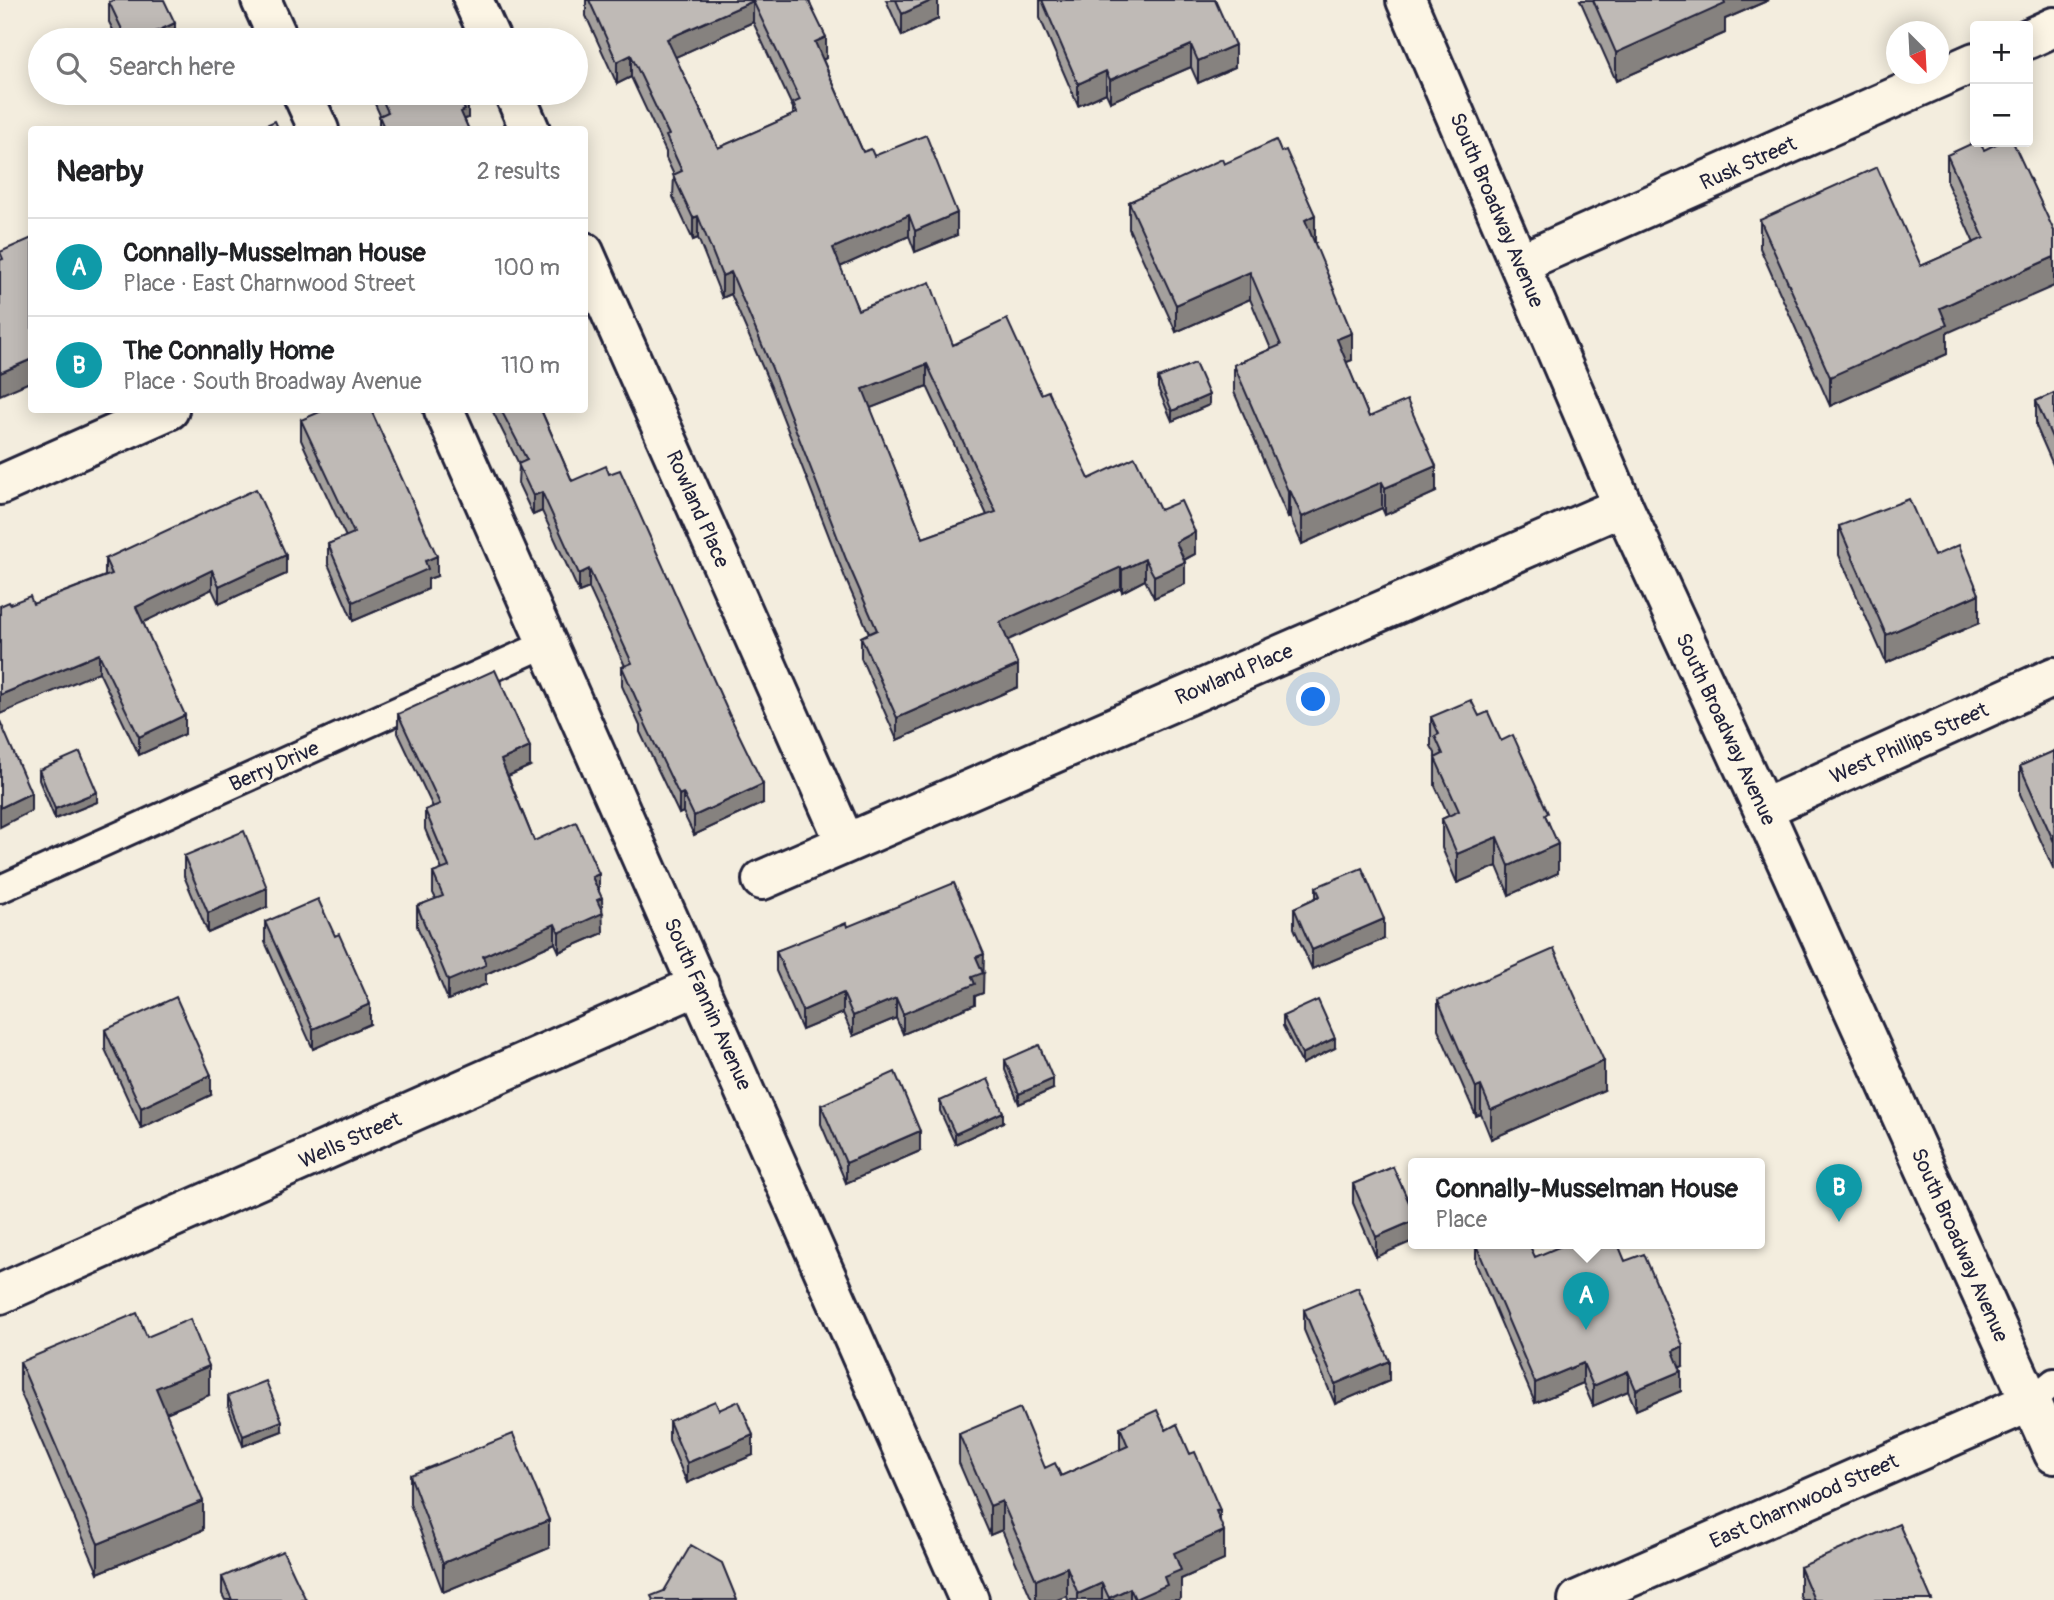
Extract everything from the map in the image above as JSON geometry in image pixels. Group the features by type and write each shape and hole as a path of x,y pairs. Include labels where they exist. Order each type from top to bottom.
{"street":[{"path":"261,0 274,28"},
{"path":"473,0 486,28"},
{"name":"South Broadway Avenue","path":"1406,0 1623,506 1763,809 2042,1392 2054,1454"},
{"path":"2033,36 2054,27"},
{"name":"Rusk Street","path":"1520,263 1970,64"},
{"path":"308,105 317,126"},
{"path":"519,105 528,126"},
{"name":"Rowland Place","path":"588,261 845,842"},
{"path":"0,485 162,413"},
{"name":"South Fannin Avenue","path":"445,413 969,1600"},
{"name":"Rowland Place","path":"762,880 1623,506"},
{"name":"West Phillips Street","path":"1763,809 2054,677"},
{"name":"Wells Street","path":"0,1294 699,985"},
{"name":"East Charnwood Street","path":"1578,1600 2042,1392"}],"lane":[{"name":"Berry Drive","path":"0,889 548,643"}],"building":[{"path":"164,0 175,23 164,28 121,28 109,2"},
{"path":"589,0 808,0 826,37 815,42 863,152 871,149 874,156 926,135 957,213 915,231 909,215 833,248 858,310 930,282 953,345 1007,319 1041,394 1048,391 1089,479 1135,457 1160,510 1181,501 1195,532 1176,542 1185,562 1154,576 1145,559 1122,570 1121,567 1000,622 1018,665 897,718 861,637 877,630 731,272 722,276 698,216 693,218 673,175 682,171 666,136 669,135 631,55 617,62","holes":["753,1 800,100 793,103 797,113 718,148 667,39","927,364 996,512 923,538 863,389"]},
{"path":"896,0 933,0 902,14"},
{"path":"1042,0 1215,0 1235,45 1198,61 1191,45 1110,80 1106,71 1078,84"},
{"path":"1593,0 1724,0 1725,4 1616,53"},
{"path":"385,105 462,105 465,110 461,112 467,126 383,126 379,116 388,112"},
{"path":"275,121 277,126 264,126"},
{"path":"1276,140 1281,152 1286,150 1315,215 1305,220 1352,333 1337,339 1369,417 1407,400 1436,466 1385,488 1382,482 1302,517 1290,490 1288,491 1234,365 1281,345 1250,272 1176,305 1129,202 1222,159 1224,164"},
{"path":"1970,144 1970,147 1982,147 1984,150 1990,147 2015,147 2054,231 2054,257 1940,308 1947,325 1830,377 1760,220 1877,167 1921,266 1984,238 1947,155"},
{"path":"28,240 28,361 0,373 0,260 3,259 0,252"},
{"path":"1195,363 1209,395 1172,411 1158,378"},
{"path":"2054,393 2054,442 2036,401"},
{"path":"317,413 372,413 437,556 425,561 428,569 353,602 328,544 354,533 301,420"},
{"path":"503,413 542,413 572,481 606,466 609,474 620,470 763,784 694,816 683,793 679,795 640,713 642,712 622,667 632,663 589,569 579,574 542,492 533,496 518,464 527,460"},
{"path":"256,489 286,555 219,586 212,570 136,607 185,715 139,737 99,654 0,695 0,606 30,596 33,604 112,574 105,559"},
{"path":"1909,499 1934,556 1959,545 1979,594 1886,635 1839,526"},
{"path":"495,670 530,747 501,760 534,841 576,822 599,874 592,877 602,898 597,900 603,913 559,933 555,924 483,956 486,965 448,981 417,906 443,896 433,873 449,867 425,810 440,804 398,714"},
{"path":"1471,700 1479,716 1488,712 1501,741 1513,735 1548,813 1545,815 1558,844 1509,866 1497,837 1457,854 1442,819 1459,811 1435,758 1443,754 1435,736 1439,734 1431,717"},
{"path":"0,721 31,793 0,808"},
{"path":"2054,751 2054,842 2020,766"},
{"path":"80,752 97,792 55,809 39,770"},
{"path":"244,831 267,888 208,913 184,856"},
{"path":"1362,868 1384,919 1312,950 1294,908 1320,896 1316,887"},
{"path":"954,883 984,954 976,957 983,973 972,977 975,984 903,1014 896,998 853,1016 843,993 802,1011 776,951 846,923 847,927"},
{"path":"318,899 335,936 339,934 370,1004 313,1029 265,922"},
{"path":"1554,949 1604,1061 1491,1110 1481,1086 1476,1088 1438,1000"},
{"path":"176,997 211,1075 141,1108 105,1030"},
{"path":"1318,1000 1335,1038 1302,1054 1283,1016"},
{"path":"1039,1045 1053,1079 1019,1094 1005,1060"},
{"path":"895,1072 920,1131 846,1163 821,1105"},
{"path":"988,1079 1003,1112 955,1134 940,1101"},
{"path":"1393,1167 1408,1200 1408,1223 1376,1237 1353,1184"},
{"path":"1478,1249 1531,1249 1535,1257 1554,1249 1620,1249 1625,1261 1644,1254 1683,1346 1673,1351 1681,1371 1636,1390 1628,1371 1593,1386 1583,1363 1535,1383"},
{"path":"1358,1287 1389,1361 1335,1384 1304,1310"},
{"path":"137,1313 147,1337 190,1319 209,1366 156,1388 203,1501 98,1544 20,1362"},
{"path":"266,1381 282,1421 243,1436 228,1396"},
{"path":"715,1401 719,1410 739,1401 753,1435 687,1463 669,1421"},
{"path":"1020,1408 1045,1468 1055,1463 1061,1476 1128,1446 1120,1427 1157,1410 1166,1430 1177,1424 1190,1454 1195,1452 1220,1510 1216,1511 1224,1531 1174,1553 1181,1570 1164,1577 1167,1585 1135,1599 1130,1588 1109,1598 1102,1583 1078,1594 1067,1567 1036,1580 1002,1501 990,1506 959,1434"},
{"path":"513,1434 549,1520 443,1563 410,1475"},
{"path":"1899,1524 1932,1600 1814,1600 1800,1567"},
{"path":"691,1545 722,1563 737,1600 653,1600 651,1596 664,1591"},
{"path":"283,1551 306,1600 232,1600 222,1577"}],"place":[{"name":"The Connally Home","path":"1839,1222"},
{"name":"Connally-Musselman House","path":"1586,1330"}]}
